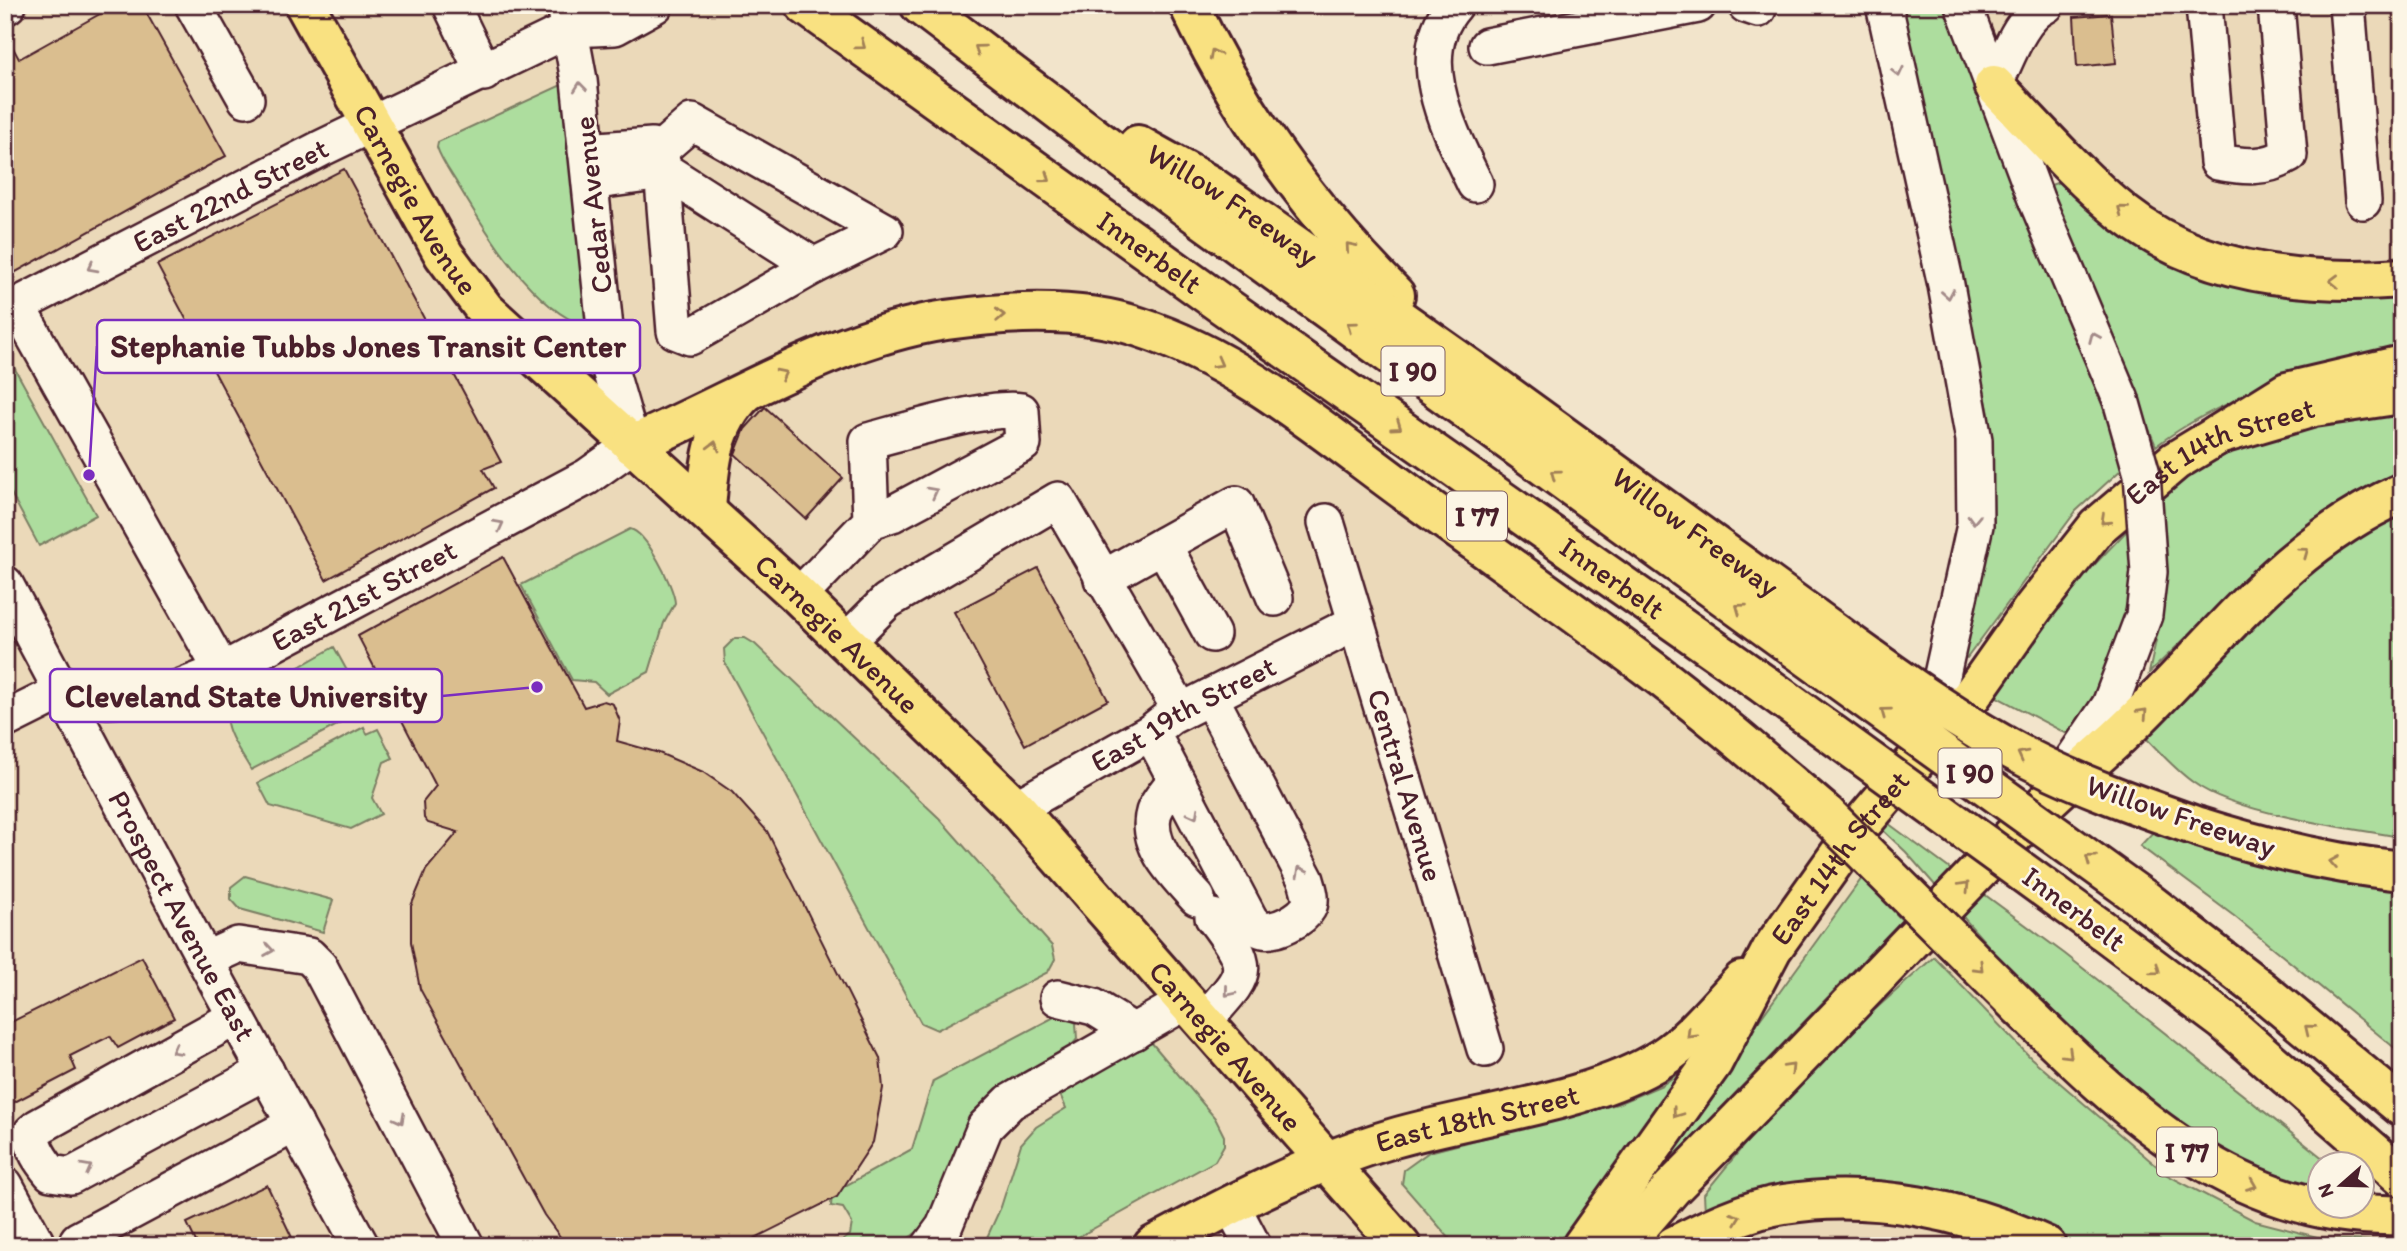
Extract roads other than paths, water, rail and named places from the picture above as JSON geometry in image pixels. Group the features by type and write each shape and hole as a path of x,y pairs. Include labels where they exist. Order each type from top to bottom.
{"main road":[{"name":"Carnegie Avenue","path":"305,5 444,255 470,291 513,338 799,596 1016,808 1401,1246"},
{"name":"Innerbelt","path":"805,5 1220,303 1766,686 2101,929 2224,1021 2402,1178"},
{"name":"Innerbelt","path":"920,5 1035,89 1185,206 1804,632 2362,1072 2402,1107"},
{"path":"1189,5 1251,117 1314,204 1370,270 1486,380"},
{"path":"1994,85 2123,213 2189,250 2252,271 2286,278 2353,281 2402,278"},
{"name":"Willow Freeway","path":"1035,89 1208,184 1486,380 1804,632 1914,690 1993,739 2075,780 2199,827 2285,852 2361,867 2402,871"},
{"name":"I 77","path":"1220,303 1367,437 1626,623 1737,729"},
{"path":"632,445 842,348 905,328 988,316 1067,314 1136,326 1200,352 1293,409 1737,729 1842,821"},
{"path":"2218,435 2287,392 2402,365"},
{"path":"706,510 713,447 725,419 747,392"},
{"name":"East 14th Street","path":"1582,1246 1713,1062 1842,821 1972,695 2034,607 2096,527 2175,461 2218,435 2314,407 2402,394"},
{"path":"1622,1246 1672,1188 2039,809 2135,721 2262,587 2294,559 2357,515 2402,493"},
{"name":"I 77","path":"1842,821 2019,1006 2132,1113 2210,1167 2300,1202 2347,1211 2399,1215"},
{"name":"East 18th Street","path":"1153,1246 1231,1204 1327,1161 1395,1138 1587,1090 1637,1071 1687,1039 1772,948"},
{"path":"1674,1246 1738,1217 1782,1204 1824,1199 1870,1200 1964,1215 2046,1246"}],"street":[{"path":"192,5 246,99"},
{"path":"451,5 484,73"},
{"name":"East 22nd Street","path":"11,309 370,124 484,73 568,17 597,5"},
{"name":"East 22nd Street","path":"568,17 615,27 655,5"},
{"path":"1487,46 1698,5"},
{"path":"1962,5 2036,200 2121,400 2142,474 2149,572 2144,615 2110,705 2039,809"},
{"path":"1994,85 2018,36 2039,9 2046,5"},
{"path":"2204,5 2218,162 2246,167 2272,165 2289,155 2276,5"},
{"path":"2347,5 2363,201"},
{"path":"1842,821 1918,731 1942,675 1975,525 1974,440 1947,285 1882,8"},
{"path":"1454,9 1434,53 1437,89 1453,139 1475,184"},
{"name":"Cedar Avenue","path":"568,17 579,79 610,366 632,445"},
{"path":"692,122 885,231 814,266 690,337 676,331 661,159 692,122"},
{"path":"588,166 661,159 814,266"},
{"path":"11,309 222,671"},
{"path":"799,596 871,521 892,514 1023,444 1021,411 1011,409 959,419 868,441 871,521"},
{"name":"East 21st Street","path":"63,691 107,700 143,697 171,691 222,671 587,477 632,445"},
{"path":"846,642 887,601 1058,500 1102,579 1195,704 1306,880 1310,894 1307,909 1293,921 1266,931 1260,930 1250,920 1151,732"},
{"path":"1102,579 1236,504 1275,598"},
{"name":"Central Avenue","path":"1326,522 1485,1049"},
{"path":"1163,545 1212,635"},
{"name":"Prospect Avenue East","path":"5,584 205,960 362,1246"},
{"name":"East 19th Street","path":"1016,808 1151,732 1195,704 1355,623"},
{"path":"5,720 63,691"},
{"path":"930,1246 944,1227 985,1127 1010,1102 1134,1032 1195,1011 1239,980 1243,968 1239,954 1205,907 1176,874 1152,832 1155,810 1176,780"},
{"path":"205,960 238,945 309,956 319,965 466,1246"},
{"path":"1058,998 1094,1007 1134,1032"},
{"path":"236,1017 38,1127 32,1132 31,1141 39,1156 51,1174 71,1176 266,1071"},
{"path":"78,1240 295,1124"},
{"path":"5,1185 38,1246"},
{"path":"1231,1204 1253,1246"}],"place":[{"name":"Stephanie Tubbs Jones Transit Center","path":"89,475"},
{"name":"Cleveland State University","path":"537,687"}]}
